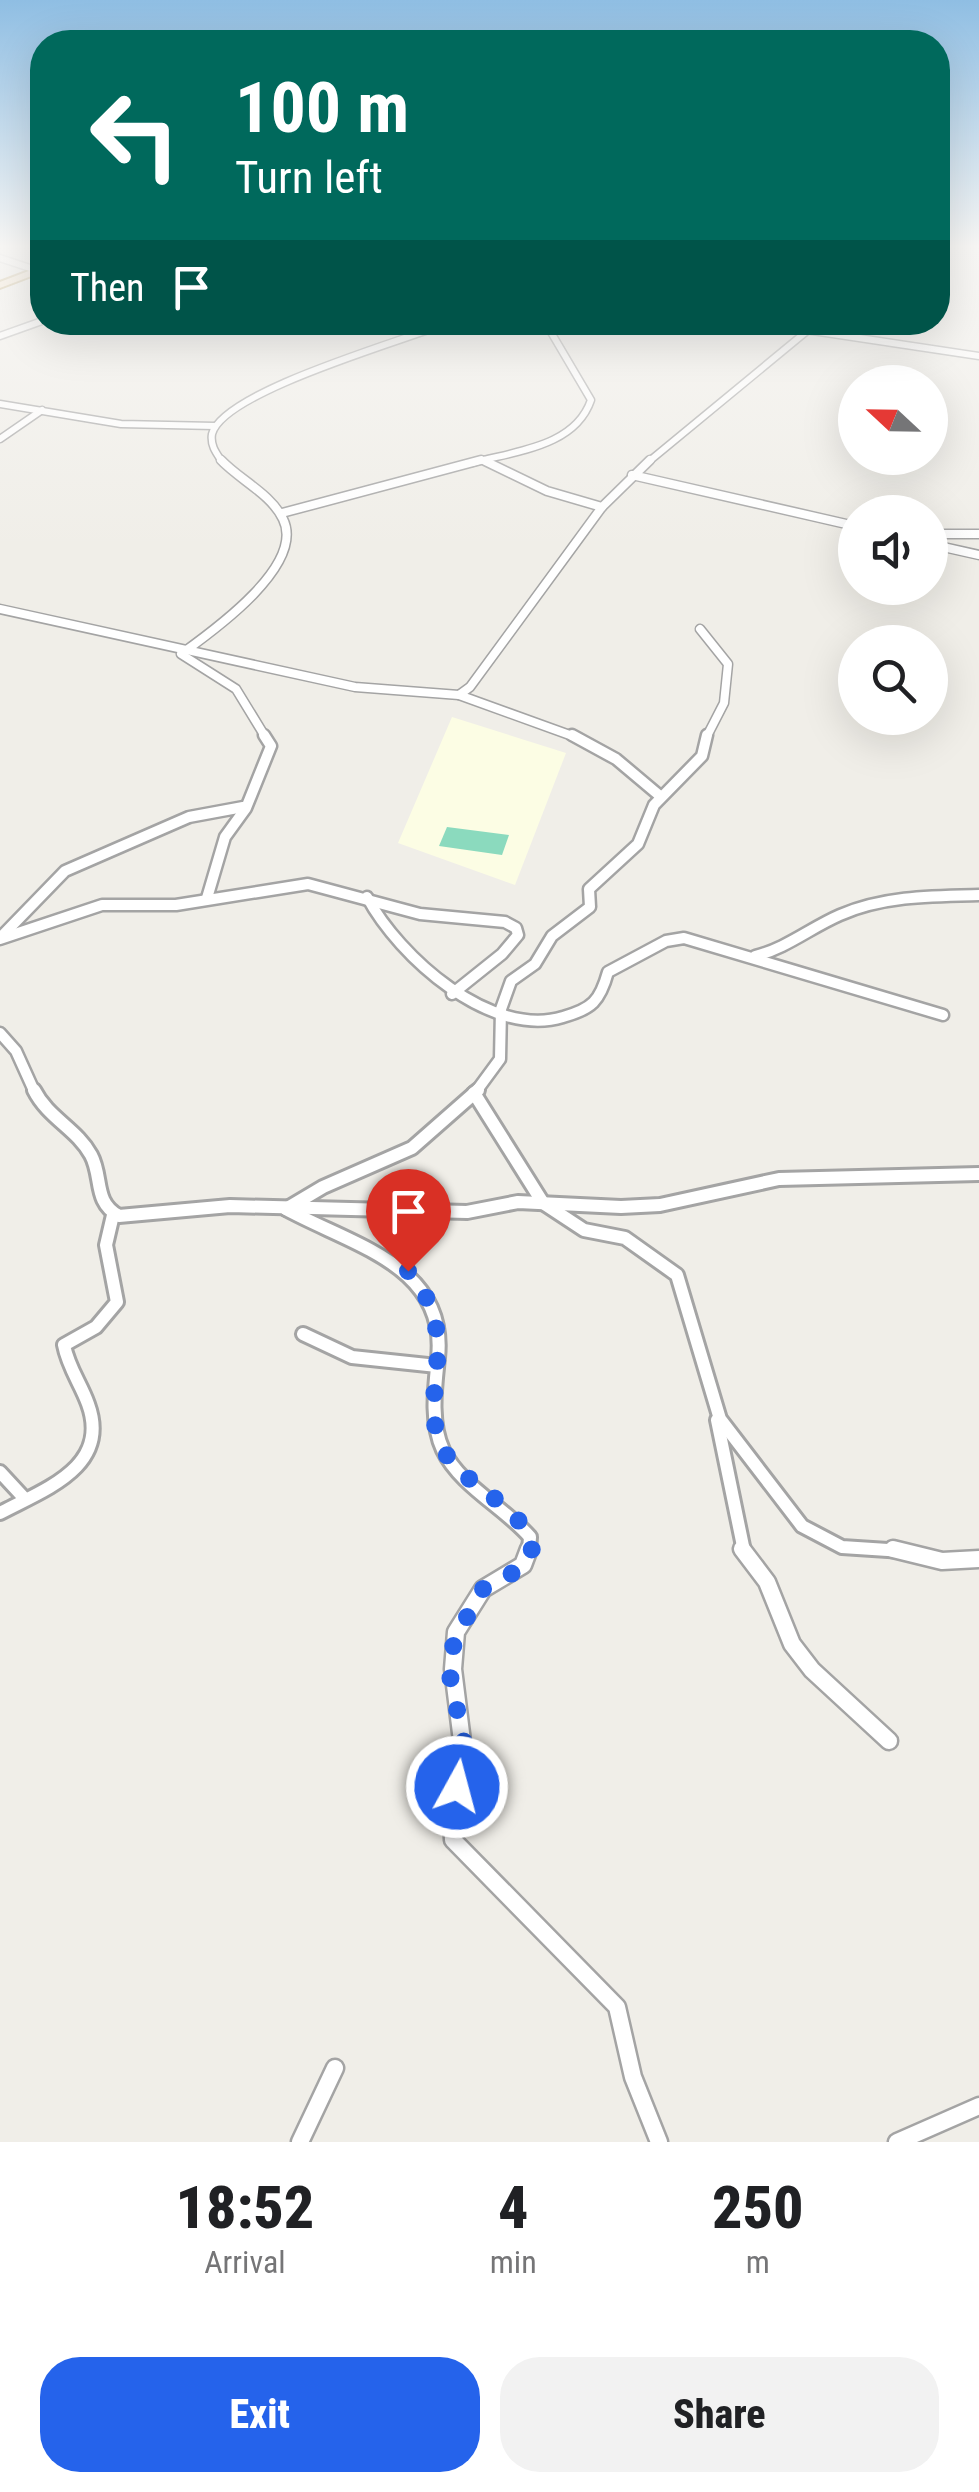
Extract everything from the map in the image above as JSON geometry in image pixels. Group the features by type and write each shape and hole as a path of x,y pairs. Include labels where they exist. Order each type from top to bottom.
{"street":[{"path":"208,898 225,837 271,746 236,689 180,654 278,566 289,538 282,513 268,496 222,465 214,452 215,426 225,415 258,395 382,348"},
{"path":"282,513 485,461 573,430 590,411 588,390 561,348"},
{"path":"0,609 355,687 441,698 459,695 470,687 602,507 632,475 789,348"},
{"path":"903,348 979,360"},
{"path":"0,404 132,425 215,426"},
{"path":"0,438 42,410"},
{"path":"485,461 547,492 602,507"},
{"path":"632,475 838,522"},
{"path":"948,534 979,534"},
{"path":"948,548 979,554"},
{"path":"286,1209 323,1186 412,1148 490,1078 500,1058 501,1015 511,981 535,964 552,936 590,907 587,892 638,844 649,812 660,796 702,756 703,742 724,702 728,663 700,629"},
{"path":"459,695 585,739 622,762 660,796"},
{"path":"0,938 65,871 189,817 243,806"},
{"path":"0,938 102,905 154,907 308,884 367,896 420,914 505,922 516,928 518,934 502,954 452,994"},
{"path":"750,956 790,948 838,916 871,906 926,896 979,895"},
{"path":"367,896 383,928 452,994 529,1025 579,1014 595,1005 608,972 676,938 702,941 943,1015"},
{"path":"0,1033 20,1054 44,1109 88,1150 100,1199 113,1215"},
{"path":"474,1092 543,1203 584,1230 625,1238 677,1275 715,1406 731,1505 746,1556 768,1582 801,1660 889,1740"},
{"path":"113,1215 230,1206 467,1212 518,1202 660,1205 779,1179 979,1174"},
{"path":"286,1209 389,1256 408,1271 435,1316 440,1344 436,1418 444,1452 524,1528 532,1549 520,1569 483,1589 454,1640 450,1676 464,1743 452,1812 453,1840 617,2007 633,2077 659,2142"},
{"path":"0,1513 74,1473 94,1453 96,1434 90,1407 64,1345 96,1327 117,1302 107,1253 107,1224 113,1215"},
{"path":"303,1334 352,1357 437,1366"},
{"path":"715,1406 728,1433 782,1506 814,1536 842,1546 891,1548 942,1561 979,1559"},
{"path":"0,1472 26,1498"},
{"path":"300,2142 336,2068"},
{"path":"896,2142 979,2106"}],"shaded area":[{"path":"452,717 566,753 515,885 398,843"}],"green space":[{"path":"447,827 509,835 502,855 439,846"}],"route":[{"path":"408,1271 427,1297 438,1329 436,1418 444,1452 524,1528 532,1549 520,1569 483,1589 454,1640 450,1676 464,1743 457,1787"}]}
